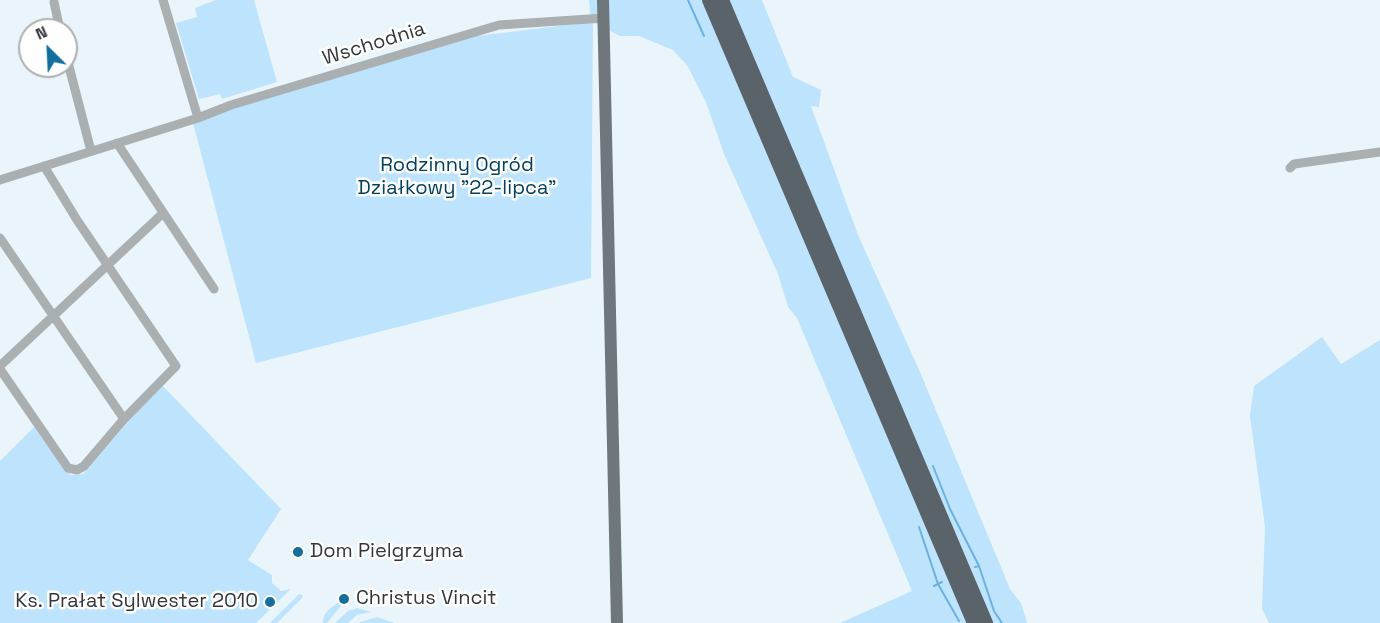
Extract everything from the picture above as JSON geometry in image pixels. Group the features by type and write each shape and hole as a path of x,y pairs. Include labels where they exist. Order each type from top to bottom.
{"highway":[{"path":"709,0 974,623"},
{"path":"722,0 986,623"}],"main road":[{"path":"603,0 617,623"}],"street":[{"path":"163,0 198,118"},
{"path":"57,1 59,18"},
{"name":"Wschodnia","path":"0,180 198,118 231,105 490,28 604,18"},
{"path":"72,78 91,151"},
{"path":"117,143 214,290"},
{"path":"1290,168 1294,164 1380,152"},
{"path":"44,166 107,264 176,366 124,419 84,466 77,470 68,468 0,368 107,264 162,214"},
{"path":"0,238 124,419"}],"green space":[{"path":"216,0 254,0 277,82 222,99 220,94 199,99 176,23 197,17 195,8"},
{"name":"Rodzinny Ogród Działkowy \"22-lipca\"","path":"589,0 762,0 793,77 821,90 819,107 811,106 858,235 920,372 1010,589 1021,603 1027,623 840,623 912,591 797,318 788,307 778,274 724,154 706,102 687,65 673,50 639,36 620,36 593,22 591,278 256,363 192,119 477,36 591,22"},
{"path":"1322,337 1341,364 1380,340 1380,623 1269,623 1262,609 1265,527 1250,416 1254,386"},
{"path":"161,384 281,509 248,560 272,575 272,583 281,591 291,589 256,623 0,623 0,461 34,427 64,470 71,475 83,474"},
{"path":"299,594 303,595 302,598 277,623 270,623"},
{"path":"341,600 344,602 327,623 323,623 327,612"},
{"path":"357,608 371,612 357,615 348,623 335,623 348,611"},
{"path":"377,617 394,623 357,623"}],"waterway":[{"path":"688,0 704,36"},
{"path":"933,466 950,509 979,566"},
{"path":"919,527 938,584 959,621"},
{"path":"975,567 979,566 994,611 1002,623"},
{"path":"934,586 942,582"}],"place":[{"name":"Dom Pielgrzyma","path":"298,552"},
{"name":"Christus Vincit","path":"344,599"},
{"name":"Ks. Prałat Sylwester 2010","path":"270,602"}]}
